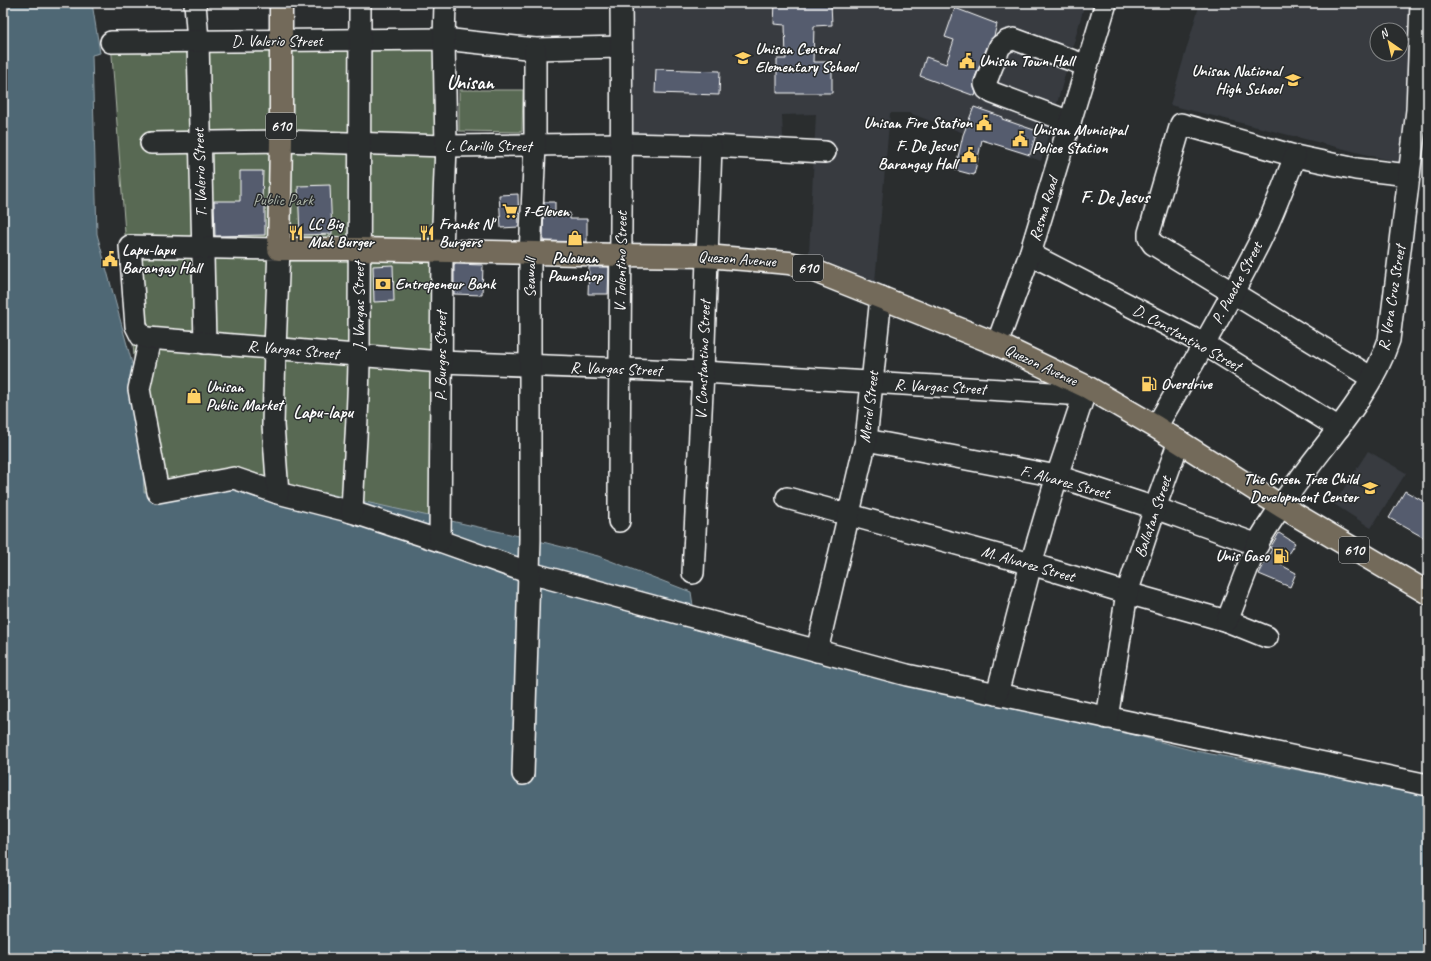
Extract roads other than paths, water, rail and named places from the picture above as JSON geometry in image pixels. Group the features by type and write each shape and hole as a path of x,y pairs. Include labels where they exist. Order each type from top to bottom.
{"main road":[{"name":"610","path":"279,249 281,3"},
{"name":"Quezon Avenue","path":"279,249 359,249 530,254 706,256 789,263 802,266 997,344 1085,391 1156,426 1281,506"},
{"name":"610","path":"1281,506 1428,593"}],"street":[{"name":"T. Valerio Street","path":"195,3 198,41 199,142 205,343"},
{"name":"J. Vargas Street","path":"352,512 359,356 361,144 360,3"},
{"name":"P. Burgos Street","path":"440,541 442,251 446,146 444,39 445,3"},
{"name":"V. Tolentino Street","path":"619,521 619,368 622,255 621,3"},
{"name":"Resma Road","path":"997,344 1030,254 1106,3"},
{"name":"R. Vera Cruz Street","path":"1227,621 1258,544 1281,506 1339,428 1372,378 1383,358 1389,340 1417,110 1420,3"},
{"name":"D. Valerio Street","path":"111,42 444,39 535,49 621,47"},
{"path":"1070,122 993,93 985,84 1000,46 1007,41 1014,39 1087,66"},
{"name":"Seawall","path":"523,774 530,573 530,254 535,146 535,49"},
{"path":"1372,378 1153,244 1149,238 1149,233 1181,124 1295,156 1356,169 1409,175"},
{"name":"L. Carillo Street","path":"151,144 281,141 446,146 622,144 711,146 825,152"},
{"name":"V. Constantino Street","path":"693,573 703,372 711,146"},
{"name":"P. Puache Street","path":"1156,426 1204,344 1267,225 1295,156"},
{"path":"278,493 273,425 279,249 130,246 136,326 146,337 139,389 158,492 234,478 278,493 352,512 530,573 907,675 1428,785"},
{"name":"D. Constantino Street","path":"1030,254 1204,344 1339,428"},
{"name":"Meriel Street","path":"817,651 850,515 866,440 881,297"},
{"name":"R. Vargas Street","path":"146,337 441,362 619,368 873,383 1085,391"},
{"path":"997,694 1031,564 1057,476 1085,391"},
{"name":"F. Alvarez Street","path":"866,440 1057,476 1258,544"},
{"name":"Ballatan Street","path":"1107,718 1127,593 1154,508 1180,441"},
{"name":"M. Alvarez Street","path":"787,498 1031,564 1227,621 1267,636"}],"water":[{"path":"3,3 92,3 100,53 92,55 97,234 139,389 144,492 158,492 234,478 311,490 519,536 598,556 691,592 695,619 1195,751 1428,794 1428,958 3,958"}],"place":[{"name":"Unisan Central Elementary School","path":"743,58"},
{"name":"Unisan Town Hall","path":"967,61"},
{"name":"Unisan National High School","path":"1293,80"},
{"name":"Unisan Fire Station","path":"984,123"},
{"name":"Unisan Municipal Police Station","path":"1020,139"},
{"name":"F. De Jesus Barangay Hall","path":"969,155"},
{"name":"7-Eleven","path":"510,211"},
{"name":"LC Big Mak Burger","path":"296,233"},
{"name":"Franks N' Burgers","path":"427,233"},
{"name":"Palawan Pawnshop","path":"575,238"},
{"name":"Lapu-lapu Barangay Hall","path":"110,259"},
{"name":"Entrepeneur Bank","path":"383,284"},
{"name":"Overdrive","path":"1149,384"},
{"name":"Unisan Public Market","path":"194,396"},
{"name":"The Green Tree Child Development Center","path":"1370,488"},
{"name":"Unis Gaso","path":"1281,556"}],"district":[{"name":"Unisan","path":"470,82"},
{"name":"F. De Jesus","path":"1115,197"},
{"name":"Lapu-lapu","path":"323,412"}],"park label":[{"name":"Public Park","path":"283,200"}]}
